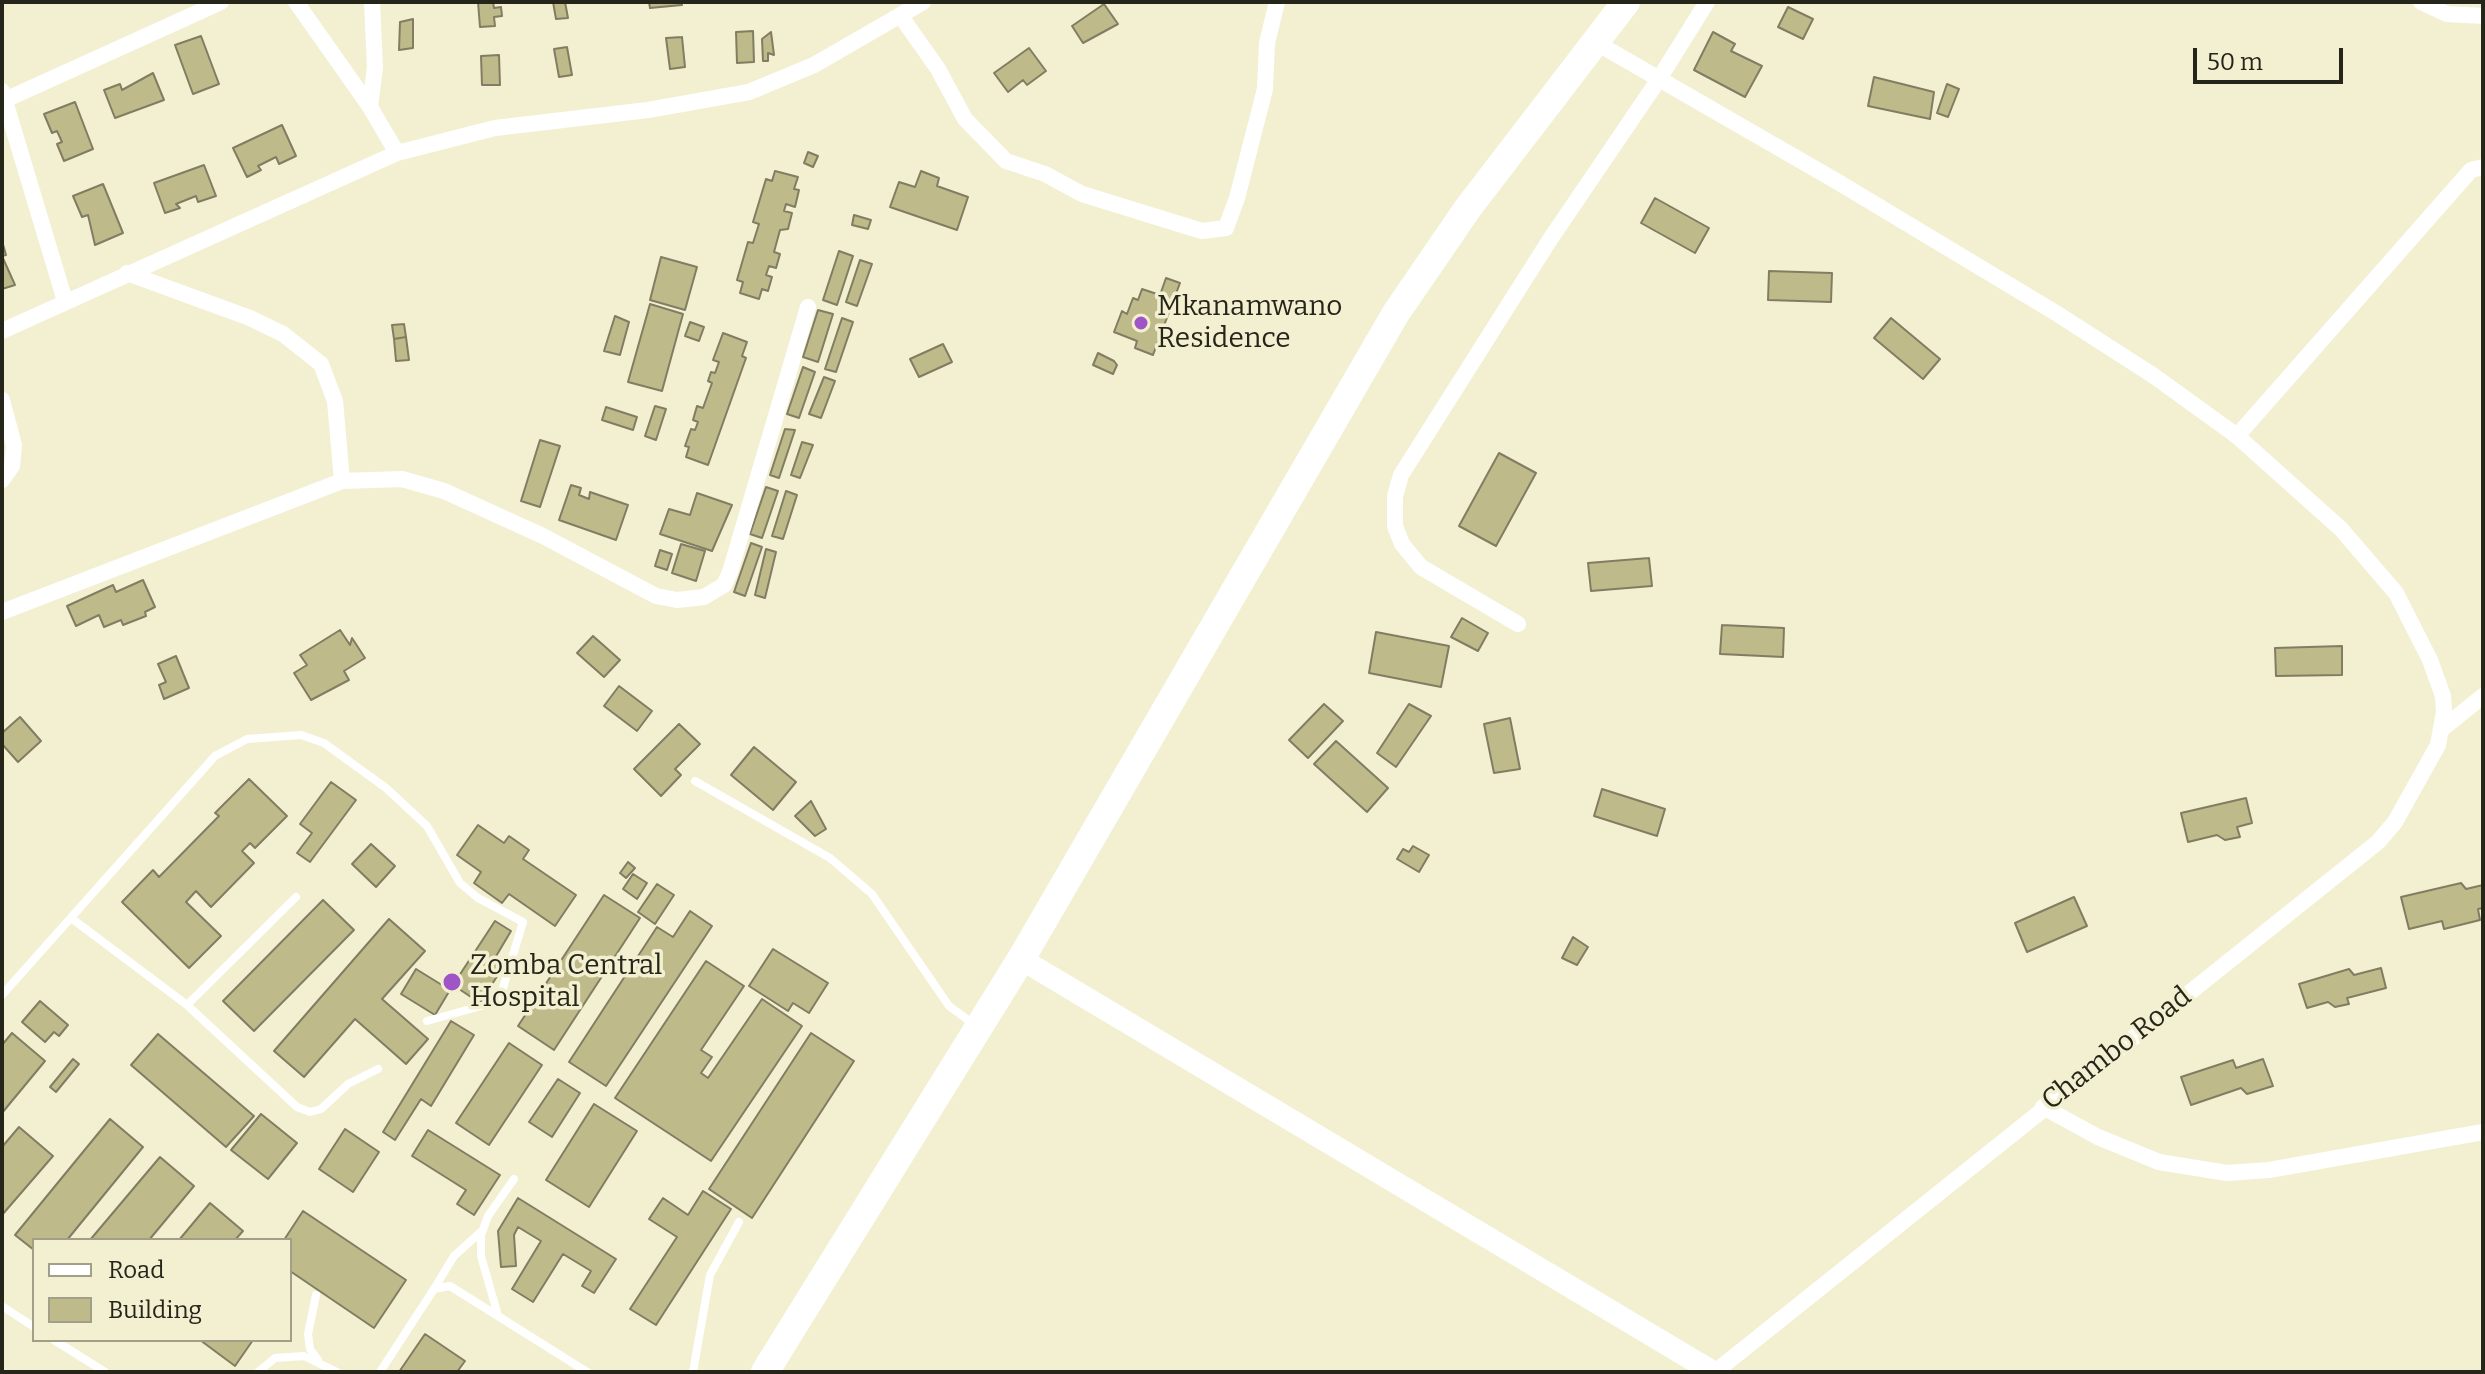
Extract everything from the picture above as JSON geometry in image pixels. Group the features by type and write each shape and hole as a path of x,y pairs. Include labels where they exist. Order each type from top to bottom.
{"highway":[{"path":"765,1372 1021,959 1396,313 1468,208 1626,2"}],"main road":[{"path":"1021,959 1714,1372"}],"street":[{"path":"65,301 4,95 221,2"},
{"path":"296,2 370,107 397,153"},
{"path":"370,107 375,67 372,2"},
{"path":"2,331 397,153 495,128 648,110 749,92 814,65 923,2"},
{"path":"900,15 938,69 965,119 1006,161 1045,174 1082,194 1202,231 1226,228 1237,198 1265,89 1267,43 1277,2"},
{"path":"1518,624 1421,567 1402,544 1395,526 1395,496 1401,475 1549,241 1659,79 1707,2"},
{"path":"2421,2 2447,14 2483,16"},
{"path":"1595,42 2056,313 2154,376 2237,436 2341,529 2396,593 2430,660 2443,696 2442,729"},
{"path":"2237,436 2471,170 2483,167"},
{"path":"127,273 261,323 283,334 321,364 335,401 342,481"},
{"path":"2,612 342,481 402,479 444,491 543,536 656,596 677,600 704,597 724,585 730,572 808,307"},
{"path":"2,400 14,445 12,466 2,480"},
{"name":"Chambo Road","path":"1714,1372 2378,842 2425,772 2442,729 2483,696"},
{"path":"2043,1107 2098,1137 2159,1162 2227,1173 2269,1170 2483,1132"}],"lane":[{"path":"2,995 215,756 247,739 301,735 324,743 386,788 427,826 460,883 478,898 523,922 499,1001 427,1021"},
{"path":"695,781 830,858 872,894 949,1006 978,1027"},
{"path":"187,1005 296,897"},
{"path":"71,918 187,1005 286,1097 310,1112 321,1109 348,1084 378,1069"},
{"path":"380,1372 454,1256 483,1230 514,1179"},
{"path":"693,1372 710,1275 739,1222"},
{"path":"483,1230 481,1256 497,1313"},
{"path":"434,1289 459,1288 587,1372"},
{"path":"316,1295 308,1334 310,1349 318,1361"},
{"path":"2,1306 32,1326"},
{"path":"57,1342 105,1372"},
{"path":"258,1372 275,1358 304,1356 337,1372"}],"building":[{"path":"478,2 493,2 494,8 501,7 502,16 494,17 495,26 480,27"},
{"path":"553,2 565,2 568,18 556,19"},
{"path":"649,2 681,2 682,5 650,8"},
{"path":"1104,4 1118,24 1083,43 1072,26"},
{"path":"1788,7 1813,19 1803,39 1778,27"},
{"path":"413,19 413,48 399,50 400,22"},
{"path":"753,31 754,62 737,63 736,32"},
{"path":"771,32 774,55 768,53 768,61 763,61 762,39"},
{"path":"1713,32 1735,44 1731,51 1762,66 1745,97 1694,70"},
{"path":"201,36 219,84 193,94 175,45"},
{"path":"682,37 685,67 670,69 666,38"},
{"path":"567,47 572,75 559,77 554,49"},
{"path":"1029,48 1046,71 1027,85 1023,80 1008,92 994,73"},
{"path":"499,55 500,85 482,85 481,56"},
{"path":"153,73 164,100 115,118 104,90 120,84 122,90"},
{"path":"1874,77 1934,92 1930,119 1868,106"},
{"path":"1947,84 1959,89 1948,117 1937,113"},
{"path":"75,102 93,149 64,161 57,144 62,142 57,131 52,133 44,114"},
{"path":"282,125 296,156 279,164 276,157 258,166 261,170 247,177 233,148"},
{"path":"808,152 818,156 813,167 804,163"},
{"path":"204,165 216,196 198,202 196,196 176,204 180,208 165,213 154,183"},
{"path":"775,171 798,177 794,189 799,190 795,207 786,204 784,211 792,213 788,229 780,230 774,252 780,254 776,268 769,266 766,275 772,277 768,291 762,289 759,299 740,293 743,282 737,280 748,242 753,243 759,224 753,222 766,179 772,181"},
{"path":"921,171 939,178 937,186 968,197 957,230 890,207 899,182 915,187"},
{"path":"103,184 123,233 95,245 88,215 82,217 73,196"},
{"path":"1655,198 1709,228 1695,253 1641,223"},
{"path":"854,215 871,220 868,229 852,225"},
{"path":"839,251 853,256 837,305 823,300"},
{"path":"2,256 15,285 2,289"},
{"path":"661,257 697,267 685,310 650,300"},
{"path":"860,260 872,264 857,306 846,302"},
{"path":"1769,271 1832,273 1831,302 1768,300"},
{"name":"Mkanamwano Residence","path":"1166,278 1180,283 1153,355 1135,348 1137,341 1114,332 1122,311 1127,314 1133,298 1138,300 1142,289 1160,295"},
{"path":"650,304 683,314 662,391 628,382"},
{"path":"818,310 833,314 818,362 803,357"},
{"path":"615,316 629,322 620,355 604,351"},
{"path":"842,318 853,322 836,372 825,369"},
{"path":"1891,318 1940,359 1923,379 1874,338"},
{"path":"690,322 704,327 699,341 685,336"},
{"path":"404,324 406,337 394,339 392,325"},
{"path":"723,333 747,342 742,356 746,358 708,465 686,457 689,447 685,446 691,429 695,430 698,422 693,420 697,406 703,408 712,383 708,381 719,362 713,360"},
{"path":"406,337 409,360 396,361 394,339"},
{"path":"943,344 952,362 919,377 910,359"},
{"path":"1098,353 1117,365 1113,374 1093,365"},
{"path":"803,367 815,372 799,418 787,414"},
{"path":"824,377 835,381 821,418 809,414"},
{"path":"655,406 666,409 656,440 645,436"},
{"path":"606,407 637,417 633,430 602,420"},
{"path":"785,429 795,430 779,478 770,475"},
{"path":"540,440 560,446 540,507 521,501"},
{"path":"802,442 813,445 800,478 791,475"},
{"path":"1499,453 1536,473 1496,546 1459,526"},
{"path":"571,485 581,488 579,495 589,499 590,492 628,505 616,540 559,520"},
{"path":"766,487 778,491 762,538 750,534"},
{"path":"786,491 797,495 783,539 772,536"},
{"path":"697,493 732,505 712,551 660,534 669,509 690,515"},
{"path":"751,543 762,547 745,596 734,592"},
{"path":"681,544 705,551 696,581 672,573"},
{"path":"766,549 776,552 765,598 755,595"},
{"path":"660,550 672,554 667,570 655,566"},
{"path":"1649,558 1652,586 1591,591 1588,563"},
{"path":"143,580 155,607 145,612 146,616 123,625 121,620 104,627 99,615 76,626 67,606 113,585 116,592"},
{"path":"1462,618 1488,633 1478,651 1451,637"},
{"path":"1722,625 1784,628 1783,657 1720,654"},
{"path":"340,630 350,645 352,638 365,658 344,671 349,680 311,700 294,673 307,665 300,655"},
{"path":"1376,632 1449,646 1441,687 1369,673"},
{"path":"593,636 620,660 604,677 577,653"},
{"path":"2342,646 2342,675 2276,676 2275,648"},
{"path":"176,656 189,688 164,699 159,685 166,682 158,664"},
{"path":"619,686 652,711 637,731 604,706"},
{"path":"1324,704 1343,721 1308,758 1289,740"},
{"path":"1409,704 1431,716 1396,767 1377,753"},
{"path":"20,717 41,741 18,762 2,744 2,733"},
{"path":"1510,718 1520,769 1494,773 1484,724"},
{"path":"679,724 700,744 675,769 681,775 661,796 634,769"},
{"path":"1336,741 1388,788 1367,812 1314,764"},
{"path":"754,747 796,782 773,810 731,775"},
{"path":"249,779 287,816 255,848 250,843 242,851 254,863 211,907 196,891 186,902 221,936 189,968 122,902 153,870 159,877 219,816 215,813"},
{"path":"331,782 356,800 310,862 297,853 312,833 300,824"},
{"path":"1602,789 1665,809 1657,836 1594,816"},
{"path":"2246,798 2252,823 2237,827 2240,837 2225,840 2217,835 2188,842 2181,813"},
{"path":"811,801 826,829 815,836 795,816"},
{"path":"478,825 504,843 509,836 529,850 523,859 576,895 555,926 509,894 502,903 474,883 481,872 457,855"},
{"path":"371,844 395,866 376,887 352,864"},
{"path":"1413,846 1429,855 1419,872 1397,859 1403,849 1409,852"},
{"path":"628,862 635,868 626,878 620,873"},
{"path":"633,874 647,883 637,899 623,889"},
{"path":"2461,883 2466,889 2483,885 2483,908 2478,909 2480,920 2444,929 2442,921 2409,929 2401,897"},
{"path":"657,884 674,895 655,924 638,912"},
{"path":"604,895 640,918 554,1050 518,1026"},
{"path":"2074,897 2087,926 2027,952 2015,923"},
{"path":"323,900 354,930 254,1031 223,1001"},
{"path":"690,911 712,926 606,1086 569,1062 657,927 673,937"},
{"path":"389,919 425,951 382,999 428,1039 406,1064 355,1019 304,1077 274,1051"},
{"path":"495,921 511,931 495,958 505,964 480,1003 453,985"},
{"path":"1573,937 1588,947 1577,965 1562,958"},
{"path":"773,949 828,983 809,1013 793,1003 788,1011 749,986"},
{"path":"706,961 744,986 701,1050 712,1057 701,1073 708,1078 762,999 802,1026 711,1161 615,1098"},
{"path":"2381,968 2386,988 2347,998 2349,1004 2335,1007 2328,1002 2307,1008 2299,984 2349,969 2354,975"},
{"path":"416,969 450,990 435,1015 401,994"},
{"path":"40,1001 68,1025 59,1036 54,1032 45,1042 22,1022"},
{"path":"451,1021 474,1035 431,1106 421,1099 395,1140 383,1132"},
{"path":"12,1033 45,1061 2,1113 2,1045"},
{"path":"811,1033 854,1061 752,1218 709,1189"},
{"path":"158,1034 254,1116 226,1147 131,1065"},
{"path":"509,1043 542,1065 489,1145 456,1123"},
{"path":"73,1059 79,1064 56,1092 50,1087"},
{"path":"2263,1059 2273,1086 2247,1094 2241,1088 2191,1105 2181,1077 2233,1060 2236,1068"},
{"path":"558,1079 580,1093 552,1137 529,1122"},
{"path":"594,1104 637,1131 589,1207 546,1180"},
{"path":"261,1114 297,1143 268,1179 231,1150"},
{"path":"110,1119 143,1147 69,1238 32,1238 32,1248 15,1235"},
{"path":"19,1127 53,1156 2,1215 2,1147"},
{"path":"345,1129 379,1152 353,1192 319,1169"},
{"path":"428,1130 500,1175 474,1215 457,1204 466,1190 412,1156"},
{"path":"160,1157 194,1186 151,1238 92,1238"},
{"path":"703,1191 731,1209 656,1325 630,1309 677,1237 649,1219 663,1198 688,1215"},
{"path":"518,1198 616,1259 594,1293 582,1286 591,1271 563,1254 533,1302 512,1289 541,1241 518,1227 514,1235 516,1266 501,1267 498,1231"},
{"path":"210,1203 243,1231 237,1238 181,1238"},
{"path":"303,1211 406,1280 374,1328 292,1272 292,1238 285,1238"},
{"path":"425,1334 465,1361 457,1372 399,1372"},
{"path":"203,1342 252,1342 235,1366"}],"place":[{"name":"Mkanamwano Residence","path":"1141,323"},
{"name":"Zomba Central Hospital","path":"452,982"}]}
